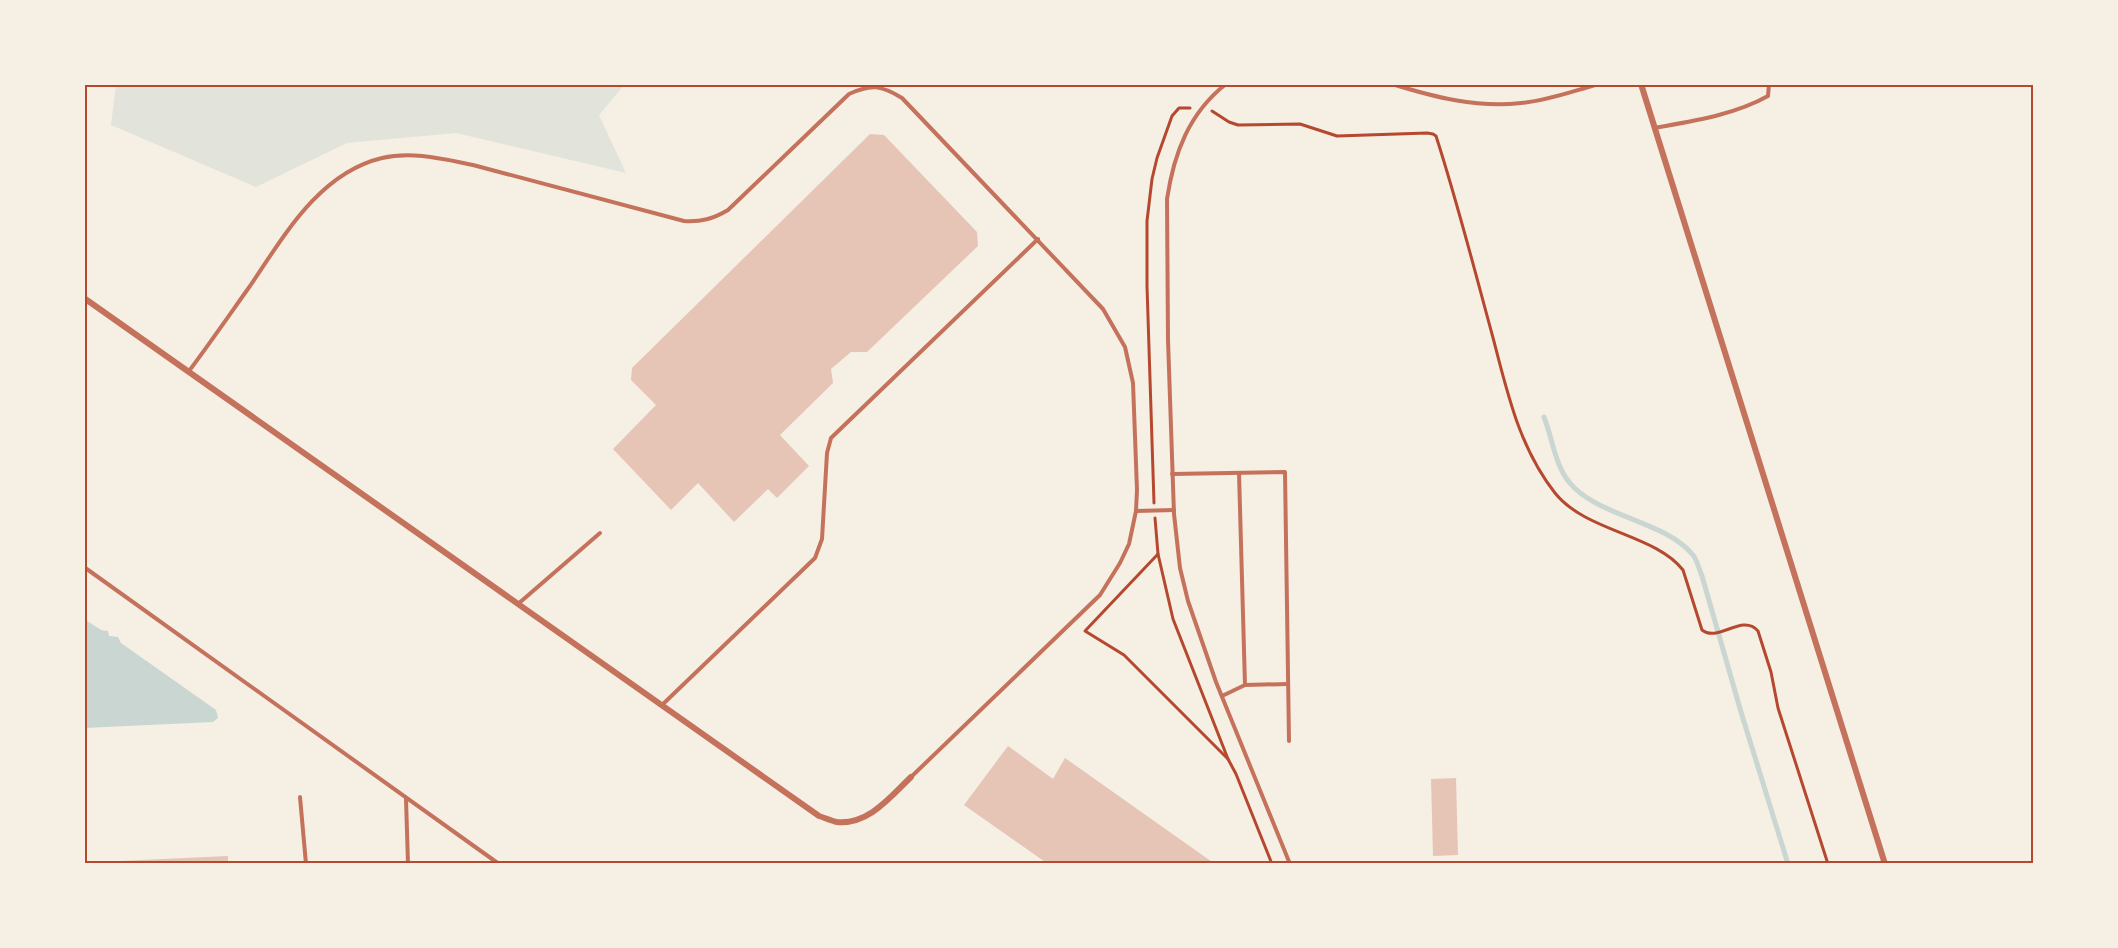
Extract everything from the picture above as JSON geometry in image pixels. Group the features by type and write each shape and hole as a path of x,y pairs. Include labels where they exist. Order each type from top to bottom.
{"street":[{"path":"1641,84 1885,864"},
{"path":"84,298 819,816 838,822 859,820 877,809 911,777"}],"lane":[{"path":"1226,84 1200,108 1185,132 1171,177 1167,199 1168,340 1176,545 1188,601 1222,696 1290,864"},
{"path":"1392,84 1428,95 1467,103 1497,104 1522,103 1599,84"},
{"path":"1654,128 1698,120 1753,104 1768,96 1769,84"},
{"path":"188,372 311,202 345,174 366,163 392,157 420,156 473,165 684,221 699,222 714,218 728,210 849,94 862,88 888,89 902,98 1103,309 1125,347 1133,383 1136,510 1129,544 1112,578 1100,595 911,777"},
{"path":"662,705 815,558 822,539 827,453 831,438 1038,239"},
{"path":"1172,474 1285,472 1289,741"},
{"path":"1239,473 1245,685"},
{"path":"1136,510 1174,510"},
{"path":"518,605 600,533"},
{"path":"84,567 499,864"},
{"path":"1222,696 1245,685 1288,684"},
{"path":"300,797 306,864"},
{"path":"406,798 408,864"}],"path":[{"path":"1272,864 1173,619 1158,554 1147,286 1149,201 1157,158 1172,116 1179,108 1200,108 1217,112 1229,122 1238,125 1300,124 1337,136 1427,133 1436,136 1497,352 1506,394 1530,452 1554,492 1569,506 1605,527 1649,545 1678,564 1683,570 1702,630 1710,634 1745,625 1754,627 1758,631 1771,672 1778,708 1828,864"},
{"path":"1158,554 1085,630 1124,655 1228,759"}],"shaded area":[{"path":"116,84 625,84 599,115 626,173 456,133 347,143 256,187 111,125"},
{"path":"84,619 101,630 108,631 109,636 118,637 121,643 216,710 218,718 213,722 84,728"}],"building":[{"path":"870,134 884,135 977,232 978,246 867,352 851,352 831,369 833,383 780,435 809,466 777,498 768,489 734,522 698,483 671,510 613,449 656,405 631,380 632,368"},
{"path":"1008,746 1053,779 1065,758 1215,864 1048,864 964,805"},
{"path":"1456,778 1458,855 1433,856 1431,779"},
{"path":"228,856 228,864 98,864 98,862"}],"waterway":[{"path":"1544,417 1560,467 1569,482 1581,494 1665,534 1680,543 1693,555 1702,576 1788,864"}]}
